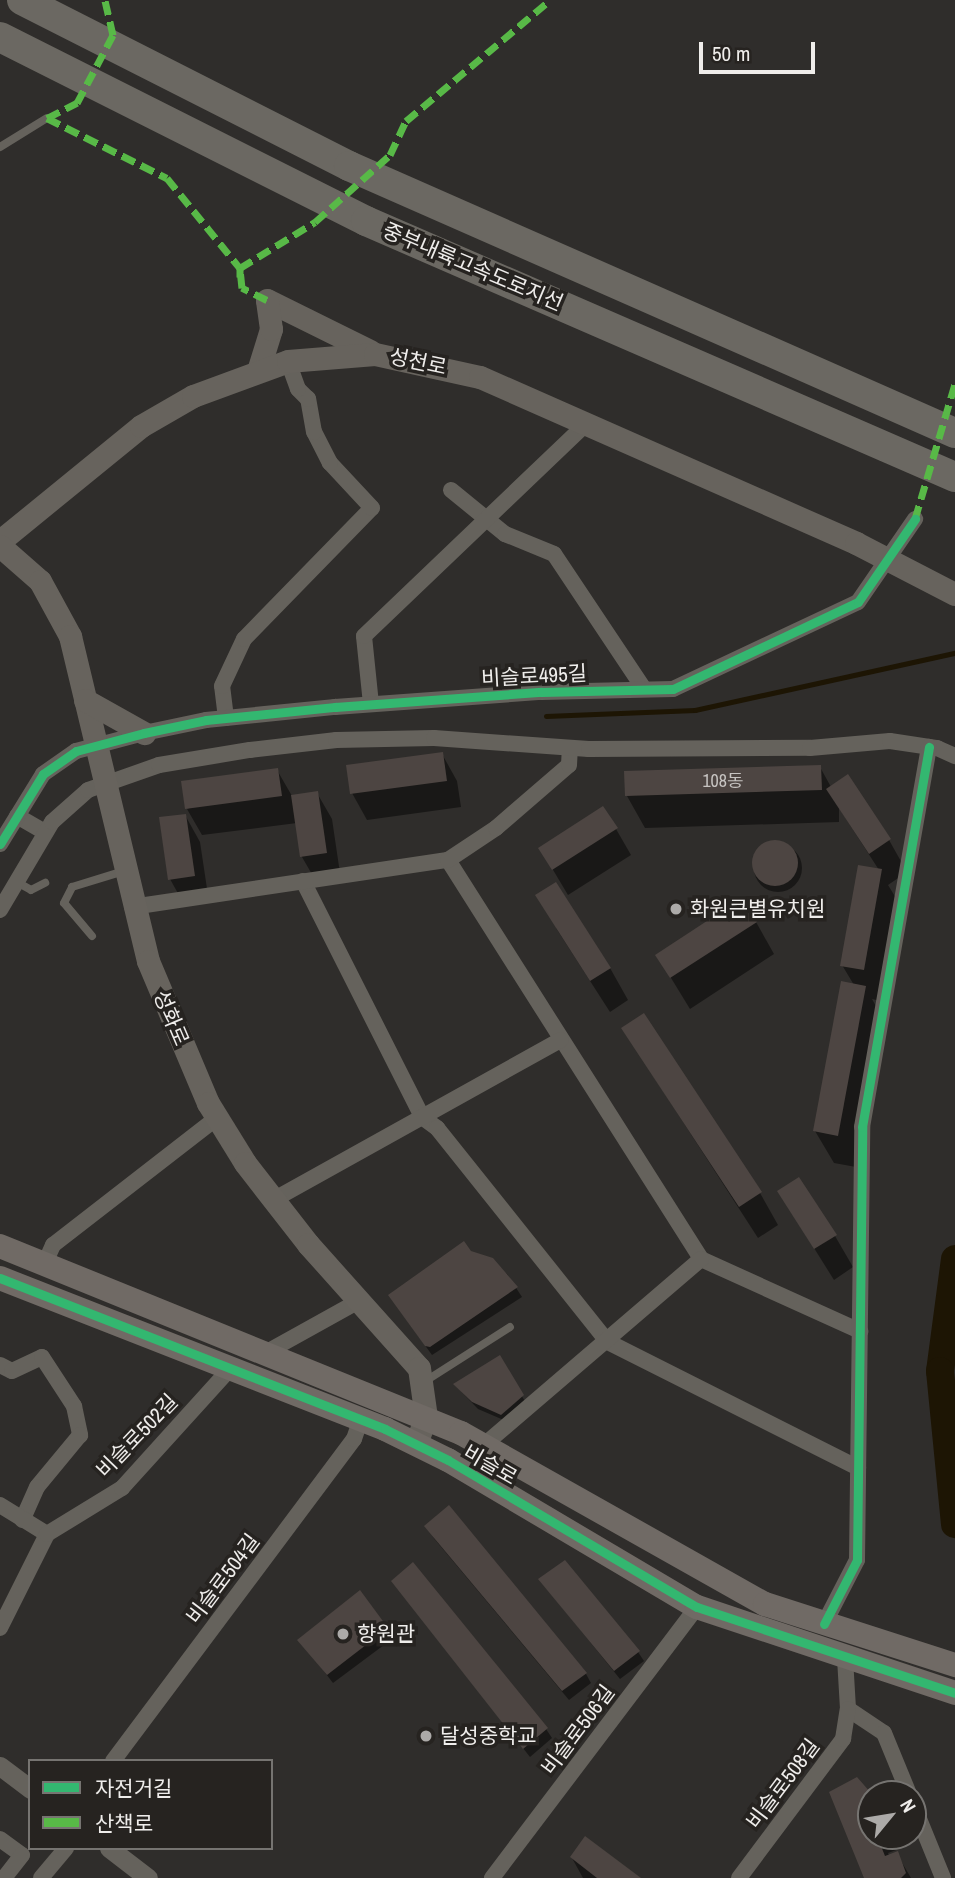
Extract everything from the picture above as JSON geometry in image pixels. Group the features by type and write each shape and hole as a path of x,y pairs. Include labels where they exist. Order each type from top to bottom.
{"highway":[{"name":"중부내륙고속도로지선","path":"22,0 349,166 955,433"},
{"name":"중부내륙고속도로지선","path":"0,37 366,220 955,477"}],"main road":[{"path":"258,371 271,330 267,300 375,354"},
{"name":"성천로","path":"0,544 141,426 203,391 288,361 375,354 480,377 856,543 955,594"},
{"name":"성화로","path":"0,544 40,580 53,598 70,636 132,906 159,993 217,1118 273,1200 419,1368 424,1382 426,1417 416,1445"},
{"path":"85,700 144,733"},
{"name":"비슬로","path":"0,1246 426,1417 484,1445 765,1604 860,1637 955,1665"},
{"name":"비슬로","path":"0,1278 361,1419 481,1479 697,1607 852,1661 955,1693"},
{"path":"324,1404 333,1378"},
{"path":"481,1479 491,1467 533,1475"}],"street":[{"path":"226,719 222,686 244,639 372,508 330,463 314,432 308,400 298,389 288,361"},
{"path":"371,704 364,636 587,423"},
{"path":"452,490 488,516 505,534 554,554 644,689"},
{"name":"비슬로495길","path":"0,844 43,774 67,756 95,745 144,733 226,719 371,704 673,688 858,602 915,519"},
{"path":"0,910 45,832 73,801 104,783 159,765 336,740 434,738 570,748 810,748 890,741 933,747 955,756"},
{"path":"824,1625 857,1560 862,1127 933,747"},
{"path":"132,906 448,860 496,828 569,765 570,748"},
{"path":"17,816 45,832"},
{"path":"448,860 701,1259 860,1331"},
{"path":"303,881 422,1117 437,1128 608,1342 858,1468"},
{"path":"273,1200 560,1040"},
{"path":"45,1263 53,1245 217,1118"},
{"path":"484,1445 608,1342 701,1259"},
{"path":"267,1352 359,1301"},
{"path":"0,1365 12,1371 43,1357 74,1406 80,1435 37,1487 22,1520"},
{"name":"비슬로502길","path":"47,1534 122,1488 231,1368"},
{"name":"비슬로504길","path":"114,1759 354,1439 361,1419"},
{"path":"0,1505 47,1534 0,1628"},
{"name":"비슬로506길","path":"492,1878 697,1607"},
{"name":"비슬로508길","path":"739,1878 843,1739 852,1661"},
{"path":"848,1709 884,1733 903,1780"},
{"path":"0,1766 28,1787"},
{"path":"0,1839 22,1855 4,1878"},
{"path":"927,1839 943,1878"},
{"path":"41,1878 63,1850"},
{"path":"112,1850 148,1878"}],"lane":[{"path":"0,147 47,118"},
{"path":"92,936 64,903 72,887 124,871"},
{"path":"15,881 31,890 45,883"},
{"path":"424,1382 510,1327"}],"building":[{"path":"443,752 447,781 350,794 346,765"},
{"path":"821,765 822,790 625,796 624,771"},
{"path":"278,768 282,796 185,809 181,781"},
{"path":"848,774 891,839 869,854 826,789"},
{"path":"318,791 327,853 300,857 291,795"},
{"path":"603,806 618,828 552,870 538,848"},
{"path":"186,814 195,876 168,880 159,817"},
{"path":"775,840 791,847 798,863 791,879 775,886 759,879 752,863 759,847"},
{"path":"858,865 882,869 864,970 840,966"},
{"path":"556,882 611,968 590,981 535,895"},
{"path":"742,898 757,922 670,978 655,955"},
{"path":"841,981 866,986 838,1136 813,1131"},
{"path":"644,1013 762,1192 739,1207 621,1028"},
{"path":"799,1177 837,1235 814,1249 777,1191"},
{"path":"464,1241 471,1251 493,1258 518,1287 430,1347 425,1346 388,1295"},
{"path":"500,1355 524,1395 501,1415 472,1402 453,1384"},
{"path":"449,1505 587,1673 562,1691 424,1526"},
{"path":"565,1560 640,1651 614,1671 538,1579"},
{"path":"413,1562 548,1728 523,1749 391,1581"},
{"name":"향원관","path":"360,1590 388,1628 327,1675 297,1640"},
{"path":"857,1777 860,1780 857,1780 857,1850 883,1850 885,1856 898,1851 906,1873 901,1878 864,1878 829,1792"},
{"path":"585,1836 641,1878 597,1878 570,1857"}],"waterway":[{"path":"546,716 695,710 955,653"},
{"path":"955,1259 940,1371 955,1524"}],"marked path":[{"path":"47,118 77,103 113,35 105,0"},
{"path":"267,300 242,288 240,268 315,222 390,155 406,121 550,0"},
{"path":"47,118 167,178 240,268 240,277"},
{"path":"915,519 955,384"}],"cycle path":[{"path":"0,844 43,774 76,751 144,733 206,720 335,707 541,692 673,689 858,602 915,519"},
{"path":"824,1624 857,1560 862,1127 929,747"},
{"path":"0,1278 385,1429 448,1460 697,1607 955,1693"}],"place":[{"name":"화원큰별유치원","path":"676,909"},
{"name":"향원관","path":"343,1634"},
{"name":"달성중학교","path":"426,1736"}]}
